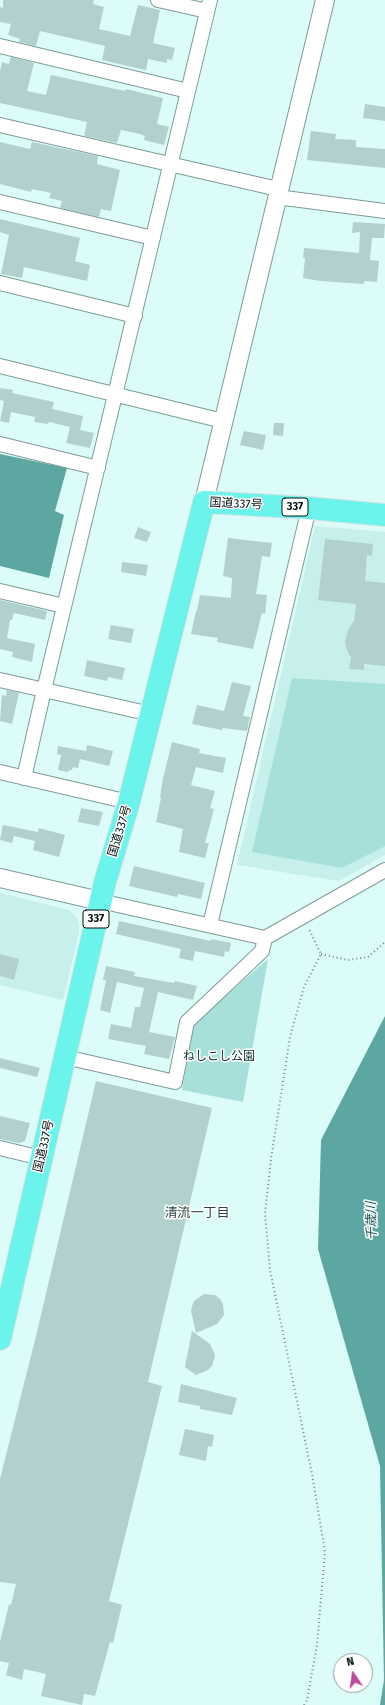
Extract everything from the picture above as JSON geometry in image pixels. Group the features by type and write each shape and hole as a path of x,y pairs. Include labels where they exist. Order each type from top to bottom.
{"highway":[{"name":"国道337号","path":"0,1339 100,901 129,802 204,502 309,508 385,515"}],"street":[{"path":"24,778 208,6 158,0"},
{"path":"204,502 325,0"},
{"path":"0,46 188,91"},
{"path":"0,125 170,165 278,193 385,211"},
{"path":"0,202 153,238"},
{"path":"0,283 135,316"},
{"path":"0,366 223,421"},
{"path":"0,444 98,468"},
{"path":"210,925 309,508"},
{"path":"0,591 64,606"},
{"path":"0,680 151,714"},
{"path":"0,772 129,802"},
{"path":"0,878 265,938 385,870"},
{"path":"65,1057 175,1082 187,1022 262,951 265,938"},
{"path":"0,1148 42,1158"}],"path":[{"path":"303,917 321,954"},
{"path":"321,954 348,960 368,957 385,942"},
{"path":"304,1705 307,1700 317,1645 325,1552 312,1474 270,1270 265,1213 271,1159 290,1037 304,987 321,954"}],"shaded area":[{"path":"315,526 385,532 385,855 339,881 237,865"},
{"path":"0,893 69,910 76,917 79,923 79,933 63,1000 0,985"}],"green space":[{"path":"292,678 385,684 385,846 342,868 252,852"},
{"name":"ねしこし公園","path":"268,959 243,1102 182,1090 193,1024"}],"water":[{"path":"0,454 67,468 55,511 64,515 49,578 0,566"},
{"name":"千歳川","path":"385,1016 385,1705 380,1705 384,1680 380,1466 318,1249 321,1140"}],"building":[{"path":"3,0 94,0 93,4 104,7 99,29 130,36 138,5 160,10 153,43 175,48 172,60 167,59 167,63 148,59 146,70 136,68 102,60 105,46 40,31 36,46 19,42 20,39 8,35 11,24 0,22 0,7 3,8"},
{"path":"11,57 34,63 27,91 46,95 51,75 125,91 126,89 163,98 157,124 169,127 164,145 144,140 145,136 140,134 121,130 117,143 84,136 87,122 0,103 0,71 2,62 9,64"},
{"path":"365,104 385,107 385,121 363,118"},
{"path":"311,131 336,134 335,139 356,140 356,147 385,149 385,168 307,160"},
{"path":"0,142 30,149 32,142 98,156 97,164 120,170 111,211 101,209 99,217 60,208 62,201 49,198 51,193 32,189 31,192 0,184"},
{"path":"0,219 80,238 75,261 90,265 87,281 24,267 22,278 1,274 9,235 0,232"},
{"path":"353,222 385,224 384,238 372,238 370,260 379,261 377,282 365,281 363,284 320,281 303,278 305,258 303,258 304,248 359,253 360,232 352,233"},
{"path":"0,388 13,390 12,393 54,402 52,409 83,416 80,430 94,433 90,448 66,443 70,427 49,422 48,424 34,422 35,417 11,412 9,423 0,421 4,401 0,400"},
{"path":"274,423 284,423 283,436 273,435"},
{"path":"244,431 266,435 263,450 240,445"},
{"path":"138,527 151,532 147,542 134,538"},
{"path":"228,538 272,543 270,557 262,556 256,594 267,595 265,614 262,613 253,649 217,642 218,638 191,634 200,595 231,598 232,578 223,576"},
{"path":"325,539 373,544 372,556 367,555 365,581 385,583 385,666 364,664 364,670 349,669 351,657 348,653 345,642 348,630 354,621 356,604 318,600"},
{"path":"122,562 148,565 146,576 121,572"},
{"path":"0,600 47,611 45,620 14,613 12,620 10,620 7,638 35,644 32,662 12,657 13,652 0,649"},
{"path":"111,625 134,629 131,643 108,639"},
{"path":"87,660 125,668 122,680 108,677 107,681 84,676"},
{"path":"232,682 251,686 243,716 250,717 247,731 223,728 222,730 192,724 197,705 224,711"},
{"path":"7,690 19,693 12,724 0,721 2,695 6,696"},
{"path":"172,742 200,749 199,753 226,758 223,773 196,767 191,785 215,791 210,808 214,809 205,843 209,843 205,858 179,852 183,829 156,822 163,778"},
{"path":"87,745 113,751 109,766 80,759 78,768 73,767 72,770 69,770 68,772 58,770 61,755 57,754 58,746 86,751"},
{"path":"81,808 103,812 99,826 78,822"},
{"path":"3,825 38,832 39,828 65,835 59,857 33,850 35,841 14,836 12,843 0,840"},
{"path":"134,866 205,883 201,899 178,894 177,897 129,886"},
{"path":"119,921 211,941 211,939 231,943 229,952 225,951 224,957 195,951 193,961 179,958 181,949 116,934"},
{"path":"0,954 19,959 14,980 0,976"},
{"path":"106,966 135,972 134,976 174,983 175,981 197,986 193,1000 158,992 149,1032 175,1037 169,1059 144,1054 146,1046 108,1039 111,1024 131,1028 135,1007 140,1007 144,988 117,982 110,1013 100,1010 106,980 103,980"},
{"path":"0,1058 40,1068 37,1077 0,1068"},
{"path":"96,1081 212,1108 148,1382 162,1386 109,1601 122,1605 113,1643 110,1642 95,1696 84,1694 82,1705 41,1696 46,1674 24,1669 22,1680 6,1675 9,1663 0,1661 0,1642 9,1604 11,1605 16,1584 0,1582 0,1479 36,1336"},
{"path":"0,1116 30,1123 25,1141 19,1143 0,1139"},
{"path":"204,1294 215,1295 220,1299 223,1304 224,1315 217,1324 196,1333 191,1311 192,1306 194,1301"},
{"path":"192,1331 210,1344 215,1355 212,1366 208,1370 196,1375 185,1367"},
{"path":"181,1384 237,1398 232,1415 200,1409 200,1406 178,1402"},
{"path":"185,1429 214,1435 212,1447 208,1446 206,1461 179,1455"}],"district":[{"name":"清流一丁目","path":"197,1213"}]}
